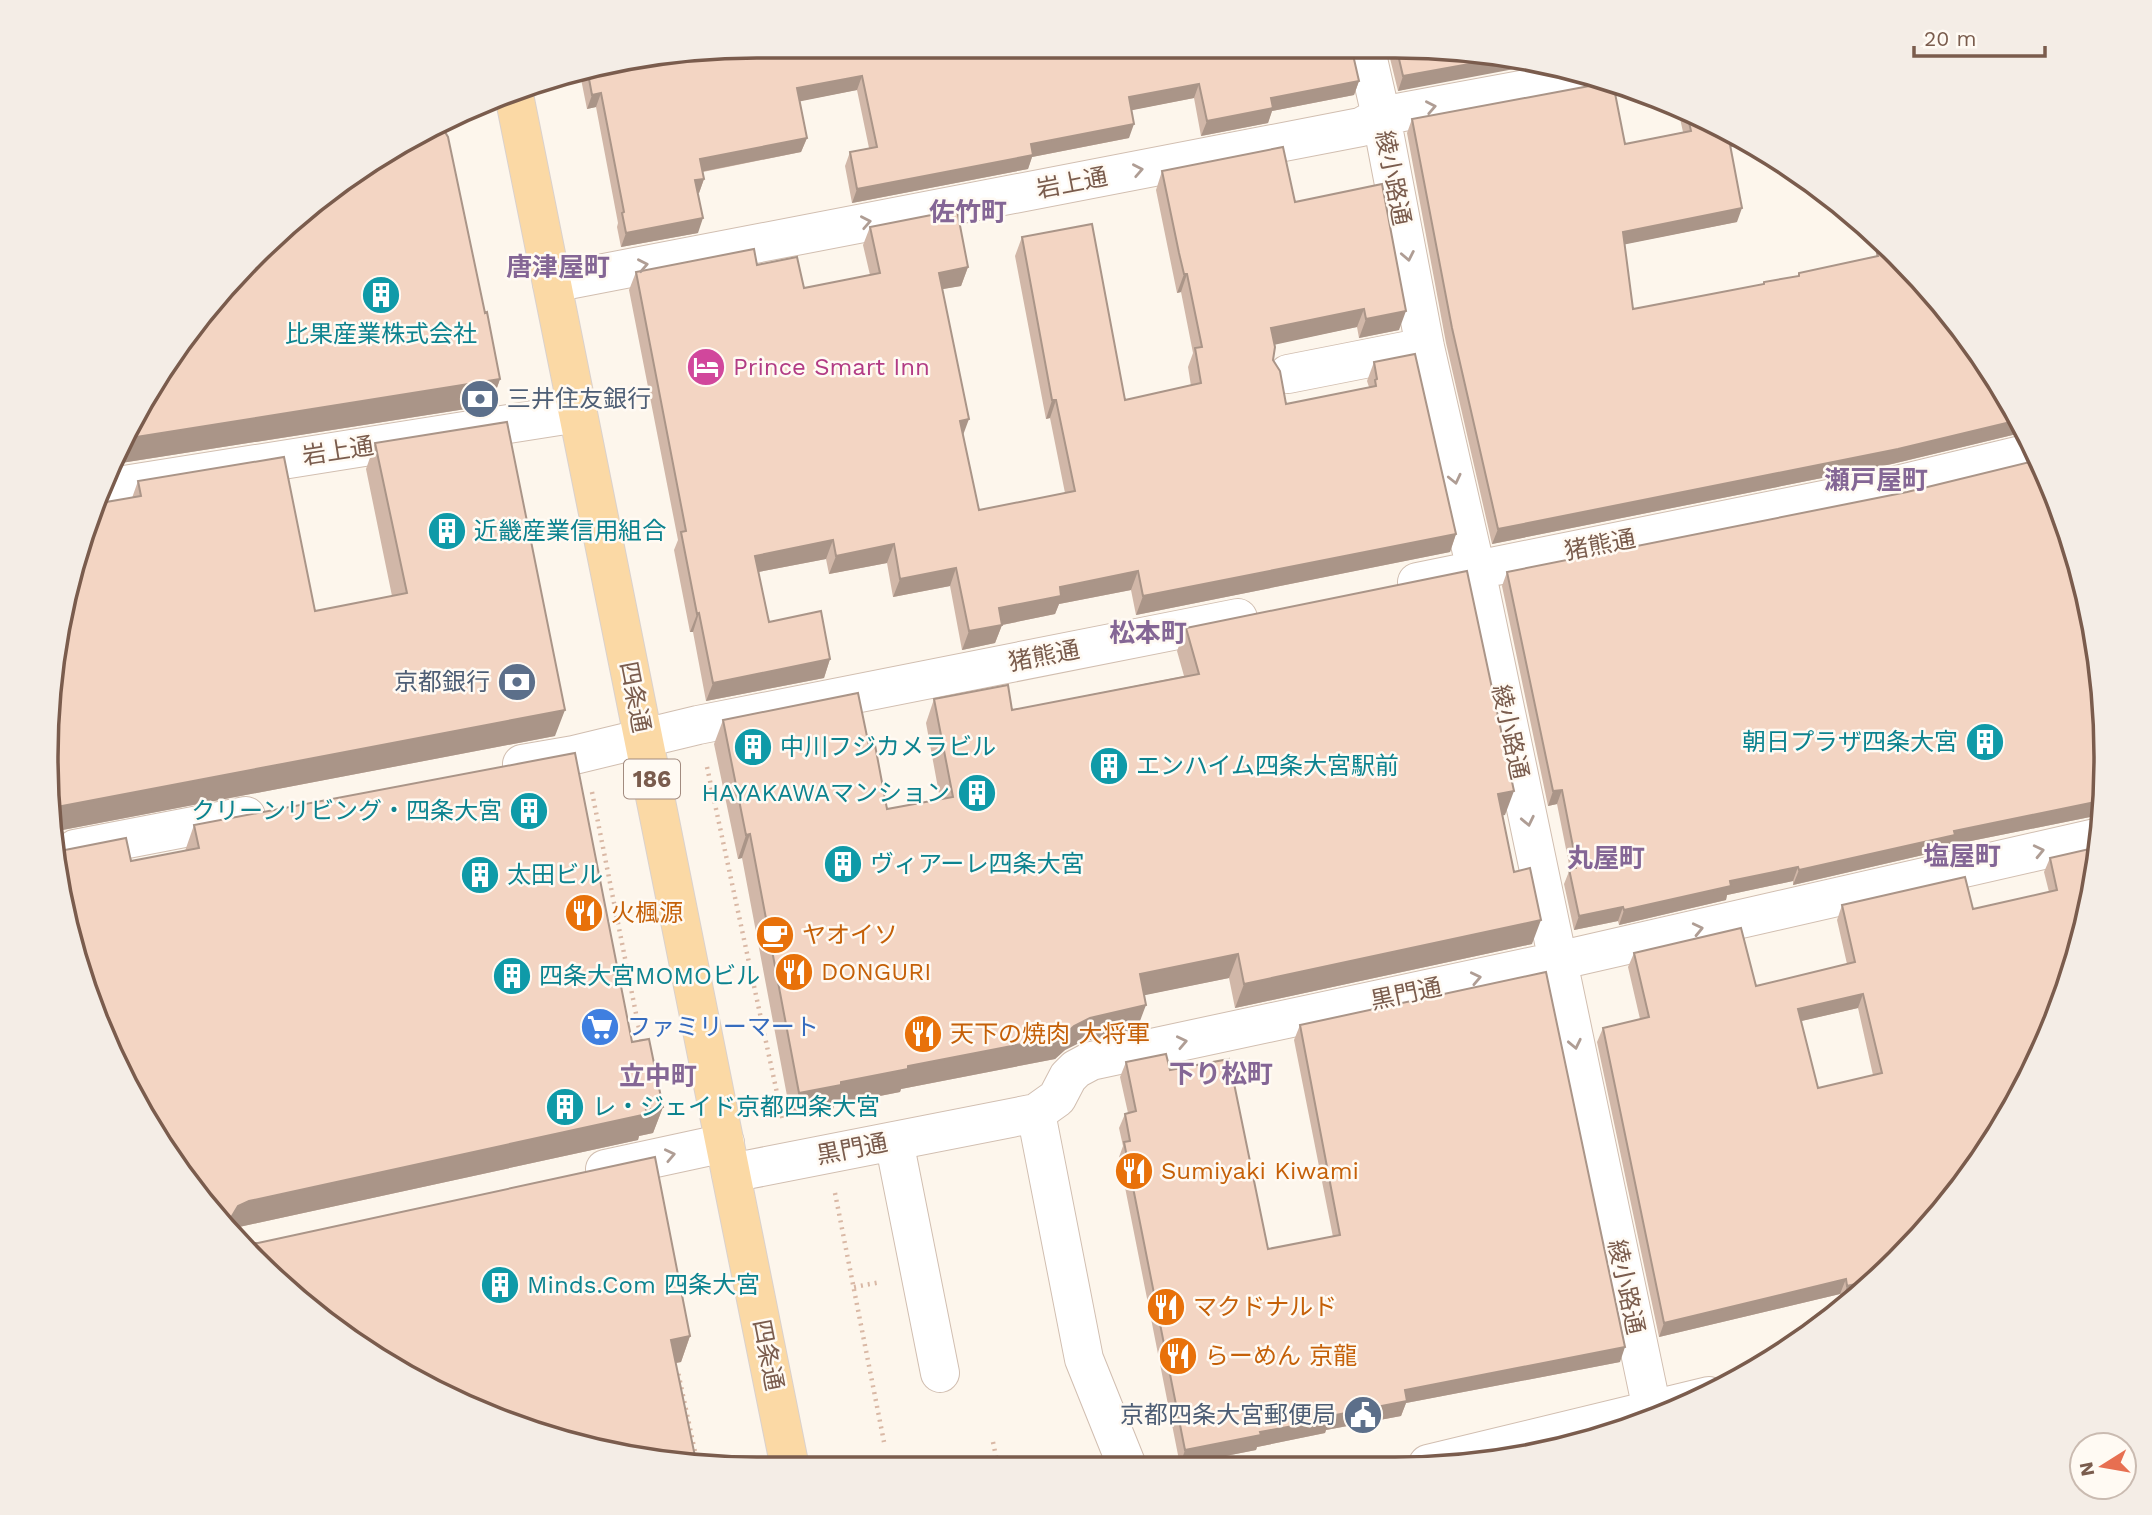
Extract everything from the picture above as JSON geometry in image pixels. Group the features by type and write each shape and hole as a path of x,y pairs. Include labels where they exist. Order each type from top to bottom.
{"main road":[{"name":"四条通","path":"515,102 786,1457"}],"street":[{"name":"綾小路通","path":"1368,58 1425,347 1476,570 1652,1408"},
{"name":"岩上通","path":"552,283 1361,127 1381,116 1571,81"},
{"path":"1288,374 1425,347"},
{"name":"岩上通","path":"112,487 578,413"},
{"name":"猪熊通","path":"1380,589 1897,485 2025,455"},
{"name":"猪熊通","path":"492,770 574,755 643,737 1271,611"},
{"path":"64,852 273,811"},
{"name":"黒門通","path":"566,1177 728,1158 827,1154 1036,1113 1057,1098 1068,1077 1076,1069 1091,1061 1557,961 2089,839"},
{"path":"1036,1113 1084,1359 1125,1457"},
{"path":"894,1141 940,1373"},
{"path":"1492,1450 1591,1429"}],"path":[{"path":"706,760 781,1116"},
{"path":"589,782 644,1056"},
{"path":"827,1154 884,1443"},
{"path":"854,1287 885,1282 886,1289"},
{"path":"666,1375 678,1373 695,1454"},
{"path":"993,1442 996,1457"}],"building":[{"path":"758,58 1354,58 1359,81 1271,98 1273,108 1207,121 1199,84 1129,97 1134,124 1031,144 1033,155 857,189 850,152 877,147 862,76 797,88 807,138 700,159 704,179 695,180 703,218 626,233 601,93 592,95 589,79 621,71 712,59"},
{"path":"1399,58 1476,63 1403,76"},
{"path":"1589,86 1615,94 1625,144 1691,131 1689,123 1704,130 1730,144 1742,208 1623,232 1633,309 1799,276 1799,273 1878,256 1878,253 1921,296 1950,332 2009,422 1898,449 1498,529 1452,328 1412,119"},
{"path":"445,132 500,379 136,437 151,408 202,332 231,296 263,263 296,231 332,202 408,151"},
{"path":"1283,147 1295,202 1382,184 1406,311 1366,319 1364,309 1271,328 1275,347 1273,360 1280,371 1286,404 1376,386 1374,362 1415,354 1456,534 1143,596 1138,571 1060,587 1061,596 999,608 1002,625 969,631 956,568 900,579 894,544 836,556 833,540 755,556 769,622 821,611 830,659 713,683 681,532 686,531 636,272 754,249 757,265 797,257 804,288 880,273 870,227 957,210 968,267 939,273 969,419 960,421 979,510 1075,491 1056,400 1052,400 1022,237 1092,224 1125,400 1201,383 1195,348 1202,347 1162,171"},
{"path":"507,422 565,710 59,807 59,712 64,666 82,576 107,502 141,496 138,481 284,457 315,611 407,593 375,443"},
{"path":"2028,462 2057,533 2081,621 2093,712 2093,802 1954,831 1955,835 1799,870 1798,867 1730,881 1731,886 1624,910 1623,907 1579,916 1569,869 1576,868 1576,862 1562,790 1553,791 1507,572 1907,492"},
{"path":"1467,571 1514,791 1498,794 1514,872 1530,868 1541,920 1244,984 1238,954 1140,974 1146,1005 1090,1018 1074,1026 1063,1036 908,1066 908,1069 799,1093 750,834 746,835 723,720 858,693 869,746 875,745 887,809 953,797 934,699 1008,685 1012,710 1199,674 1186,628"},
{"path":"575,753 632,1042 649,1039 663,1107 646,1110 647,1114 249,1201 238,1206 232,1220 176,1146 130,1067 95,982 71,894 64,850 126,838 131,861 199,848 194,825"},
{"path":"2088,849 2070,939 2041,1025 2001,1107 1950,1183 1921,1219 1856,1284 1847,1286 1846,1279 1664,1323 1603,1028 1649,1017 1634,953 1741,928 1756,986 1855,962 1842,905 1965,877 1973,909 2057,890 2050,858","holes":["1863,994 1882,1073 1818,1088 1798,1009"]},
{"path":"1546,972 1625,1347 1405,1390 1407,1401 1185,1450 1124,1142 1130,1141 1125,1114 1136,1111 1126,1062 1166,1054 1170,1070 1229,1059 1268,1249 1340,1235 1300,1025"},
{"path":"655,1157 690,1336 671,1340 695,1454 621,1444 576,1433 490,1404 448,1385 408,1364 332,1313 296,1284 254,1243"}],"place":[{"name":"比果産業株式会社","path":"381,295"},
{"name":"Prince Smart Inn","path":"706,367"},
{"name":"三井住友銀行","path":"480,399"},
{"name":"近畿産業信用組合","path":"447,531"},
{"name":"京都銀行","path":"517,682"},
{"name":"朝日プラザ四条大宮","path":"1985,742"},
{"name":"中川フジカメラビル","path":"753,747"},
{"name":"エンハイム四条大宮駅前","path":"1109,766"},
{"name":"HAYAKAWAマンション","path":"977,793"},
{"name":"クリーンリビング・四条大宮","path":"529,811"},
{"name":"ヴィアーレ四条大宮","path":"843,864"},
{"name":"太田ビル","path":"480,875"},
{"name":"火楓源","path":"584,913"},
{"name":"ヤオイソ","path":"775,935"},
{"name":"DONGURI","path":"794,972"},
{"name":"四条大宮MOMOビル","path":"512,976"},
{"name":"ファミリーマート","path":"600,1027"},
{"name":"天下の焼肉 大将軍","path":"923,1034"},
{"name":"レ・ジェイド京都四条大宮","path":"565,1107"},
{"name":"Sumiyaki Kiwami","path":"1134,1171"},
{"name":"Minds.Com 四条大宮","path":"500,1285"},
{"name":"マクドナルド","path":"1166,1307"},
{"name":"らーめん 京龍","path":"1178,1356"},
{"name":"京都四条大宮郵便局","path":"1363,1415"}],"district":[{"name":"佐竹町","path":"968,212"},
{"name":"唐津屋町","path":"558,267"},
{"name":"瀬戸屋町","path":"1876,480"},
{"name":"松本町","path":"1148,633"},
{"name":"塩屋町","path":"1962,856"},
{"name":"丸屋町","path":"1606,858"},
{"name":"下り松町","path":"1221,1074"},
{"name":"立中町","path":"658,1076"}]}
